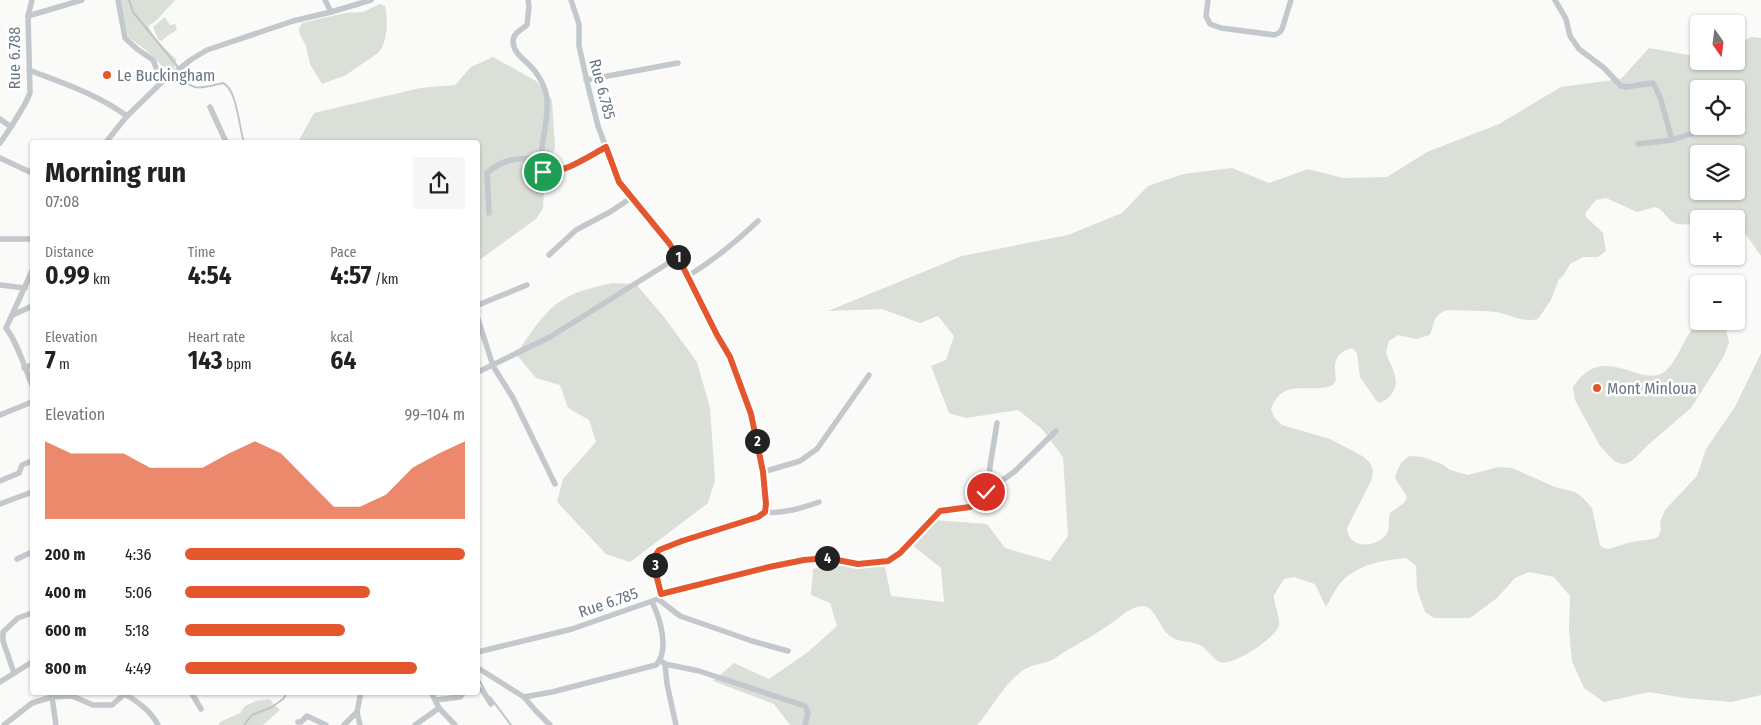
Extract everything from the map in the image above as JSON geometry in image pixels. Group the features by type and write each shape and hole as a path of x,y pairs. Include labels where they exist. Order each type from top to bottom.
{"street":[{"name":"Rue 6.788","path":"0,143 26,104 30,93 28,16 32,0"},
{"path":"28,16 82,0"},
{"path":"118,0 125,38 153,60 162,82"},
{"path":"325,0 331,12"},
{"path":"108,140 127,116 162,82 207,50 293,21 371,0"},
{"path":"528,0 527,25 516,33 513,40 515,50 534,70 546,91 548,110 540,168 543,172 564,169 606,147"},
{"name":"Rue 6.785","path":"480,652 572,629 657,598 655,556 659,550 758,517 765,512 763,472 751,414 730,357 678,257 669,243 619,182 606,147 586,80 579,46 579,24 571,0"},
{"path":"1208,0 1206,16 1210,24 1221,28 1275,35 1282,29 1291,0"},
{"path":"1555,0 1566,19 1570,36 1579,49 1604,68 1621,86 1653,83 1660,97 1672,140"},
{"path":"586,80 678,63"},
{"path":"29,70 82,90 110,104 127,116"},
{"path":"210,107 225,140"},
{"path":"0,119 10,127"},
{"path":"1638,144 1672,140 1690,134"},
{"path":"0,158 30,171"},
{"path":"489,213 487,173 496,165 507,161 526,158 540,159"},
{"path":"549,255 576,230 610,212 631,198"},
{"path":"688,276 730,248 758,221"},
{"path":"0,239 30,240"},
{"path":"480,371 557,333 678,257"},
{"path":"30,276 13,315 3,328 13,338 30,381"},
{"path":"0,285 25,288"},
{"path":"480,304 527,285"},
{"path":"13,315 30,307"},
{"path":"480,325 493,366 513,398 555,484"},
{"path":"24,368 30,366"},
{"path":"763,472 800,461 818,449 869,375"},
{"path":"0,415 30,403"},
{"path":"986,492 989,484 990,466 998,424"},
{"path":"657,598 769,567 804,560 827,558 858,564 888,561 900,553 940,511 970,507 979,501 986,492 1014,472 1056,431"},
{"path":"0,481 19,473 22,465 30,462"},
{"path":"0,504 30,493"},
{"path":"765,512 774,513 803,508 819,502"},
{"path":"17,559 30,553"},
{"path":"657,598 680,616 752,641 788,651"},
{"path":"657,598 663,662 676,725"},
{"path":"14,673 3,641 3,632 18,618 30,614"},
{"path":"524,697 552,692 663,662 699,671 805,706 808,713 805,725"},
{"path":"0,682 30,663"},
{"path":"480,669 524,697 550,725"},
{"path":"480,690 491,704"},
{"path":"4,725 32,703 52,695 72,696 94,705 108,705 123,695"},
{"path":"52,695 56,725"},
{"path":"129,695 153,716 158,725"},
{"path":"193,695 201,709"},
{"path":"360,695 357,712 360,725"},
{"path":"434,695 440,708 455,725"},
{"path":"436,700 460,697 462,695"},
{"path":"415,725 440,708"},
{"path":"344,725 357,712"},
{"path":"298,722 301,722 307,716 326,725"}],"shaded area":[{"path":"120,0 175,0 156,21 148,26 156,40 176,59 176,65 171,72 128,37"},
{"path":"380,4 385,6 387,17 384,43 381,49 346,75 322,84 310,64 306,46 300,35 299,29 302,23 345,13 363,12"},
{"path":"165,17 170,25 175,24 177,30 162,41 158,39 153,27"},
{"path":"1751,37 1761,38 1761,256 1745,235 1745,210 1690,210 1690,225 1677,224 1655,207 1637,212 1606,198 1596,200 1585,216 1603,233 1606,251 1598,257 1583,257 1570,264 1559,279 1551,300 1538,319 1527,320 1490,311 1448,310 1437,316 1430,335 1416,339 1398,335 1389,341 1386,352 1396,383 1391,395 1383,401 1379,403 1376,400 1360,377 1357,353 1352,348 1338,356 1335,364 1336,380 1333,385 1324,388 1298,388 1290,390 1276,399 1271,409 1274,417 1282,425 1330,439 1364,457 1370,463 1373,470 1372,479 1347,528 1352,540 1357,543 1370,544 1377,542 1387,533 1390,513 1404,503 1407,498 1395,476 1401,463 1409,456 1423,457 1442,464 1450,470 1468,475 1498,467 1512,468 1555,487 1575,492 1592,508 1600,545 1603,548 1609,549 1631,542 1658,537 1661,530 1660,522 1665,510 1697,476 1706,449 1735,407 1761,353 1761,695 1731,702 1685,698 1649,692 1604,702 1584,688 1572,661 1569,629 1570,596 1554,577 1529,572 1515,578 1497,598 1470,618 1434,618 1425,612 1417,589 1416,566 1406,558 1389,560 1357,570 1340,583 1326,607 1315,584 1294,577 1284,579 1274,595 1279,621 1276,630 1271,637 1254,650 1244,656 1226,662 1217,661 1200,645 1178,640 1169,635 1150,609 1139,606 1053,659 1022,671 1003,690 977,725 790,725 774,704 713,681 734,663 769,679 808,652 837,626 830,603 811,595 813,569 850,562 885,567 891,596 944,602 941,568 907,541 933,520 987,524 1005,548 1050,561 1068,536 1063,457 1042,429 1018,410 966,418 949,413 931,366 946,360 954,336 938,316 920,323 882,309 828,311 962,256 1068,235 1122,213 1148,186 1183,174 1232,168 1269,183 1308,169 1343,178 1387,177 1427,152 1499,124 1561,87 1621,79 1649,48 1690,55 1690,70 1745,70 1745,40"},
{"path":"493,57 536,81 552,100 555,148 545,171 543,208 536,219 480,260 480,140 299,140 314,113 420,88 455,85 471,67"},
{"path":"612,283 636,284 664,317 697,362 710,408 715,480 708,503 630,562 606,554 557,502 563,479 596,442 589,420 568,408 560,385 536,378 516,354 537,324 556,304 575,293"},
{"path":"1692,330 1726,330 1729,342 1724,356 1691,408 1633,460 1622,464 1614,461 1600,446 1575,400 1573,387 1583,375 1593,368 1604,366 1646,375 1656,375 1664,372 1673,362"},
{"path":"269,699 280,710 263,725 219,725 220,722 240,713 245,706 256,701"}],"waterway":[{"path":"129,0 133,12 178,67"},
{"path":"180,71 188,84 198,88 223,83 228,87 234,101 244,140"},
{"path":"480,682 484,689"},
{"path":"244,725 252,715 272,707 286,695"},
{"path":"490,697 511,725"}],"place":[{"name":"Le Buckingham","path":"107,75"},
{"name":"Mont Minloua","path":"1597,388"}],"route":[{"path":"543,172 564,169 606,147 619,182 669,243 678,257 730,357 751,414 763,472 765,512 758,517 659,550 655,556 656,574 661,594 804,560 827,558 858,564 888,561 913,541 940,511 970,507 979,501 986,492"}]}
